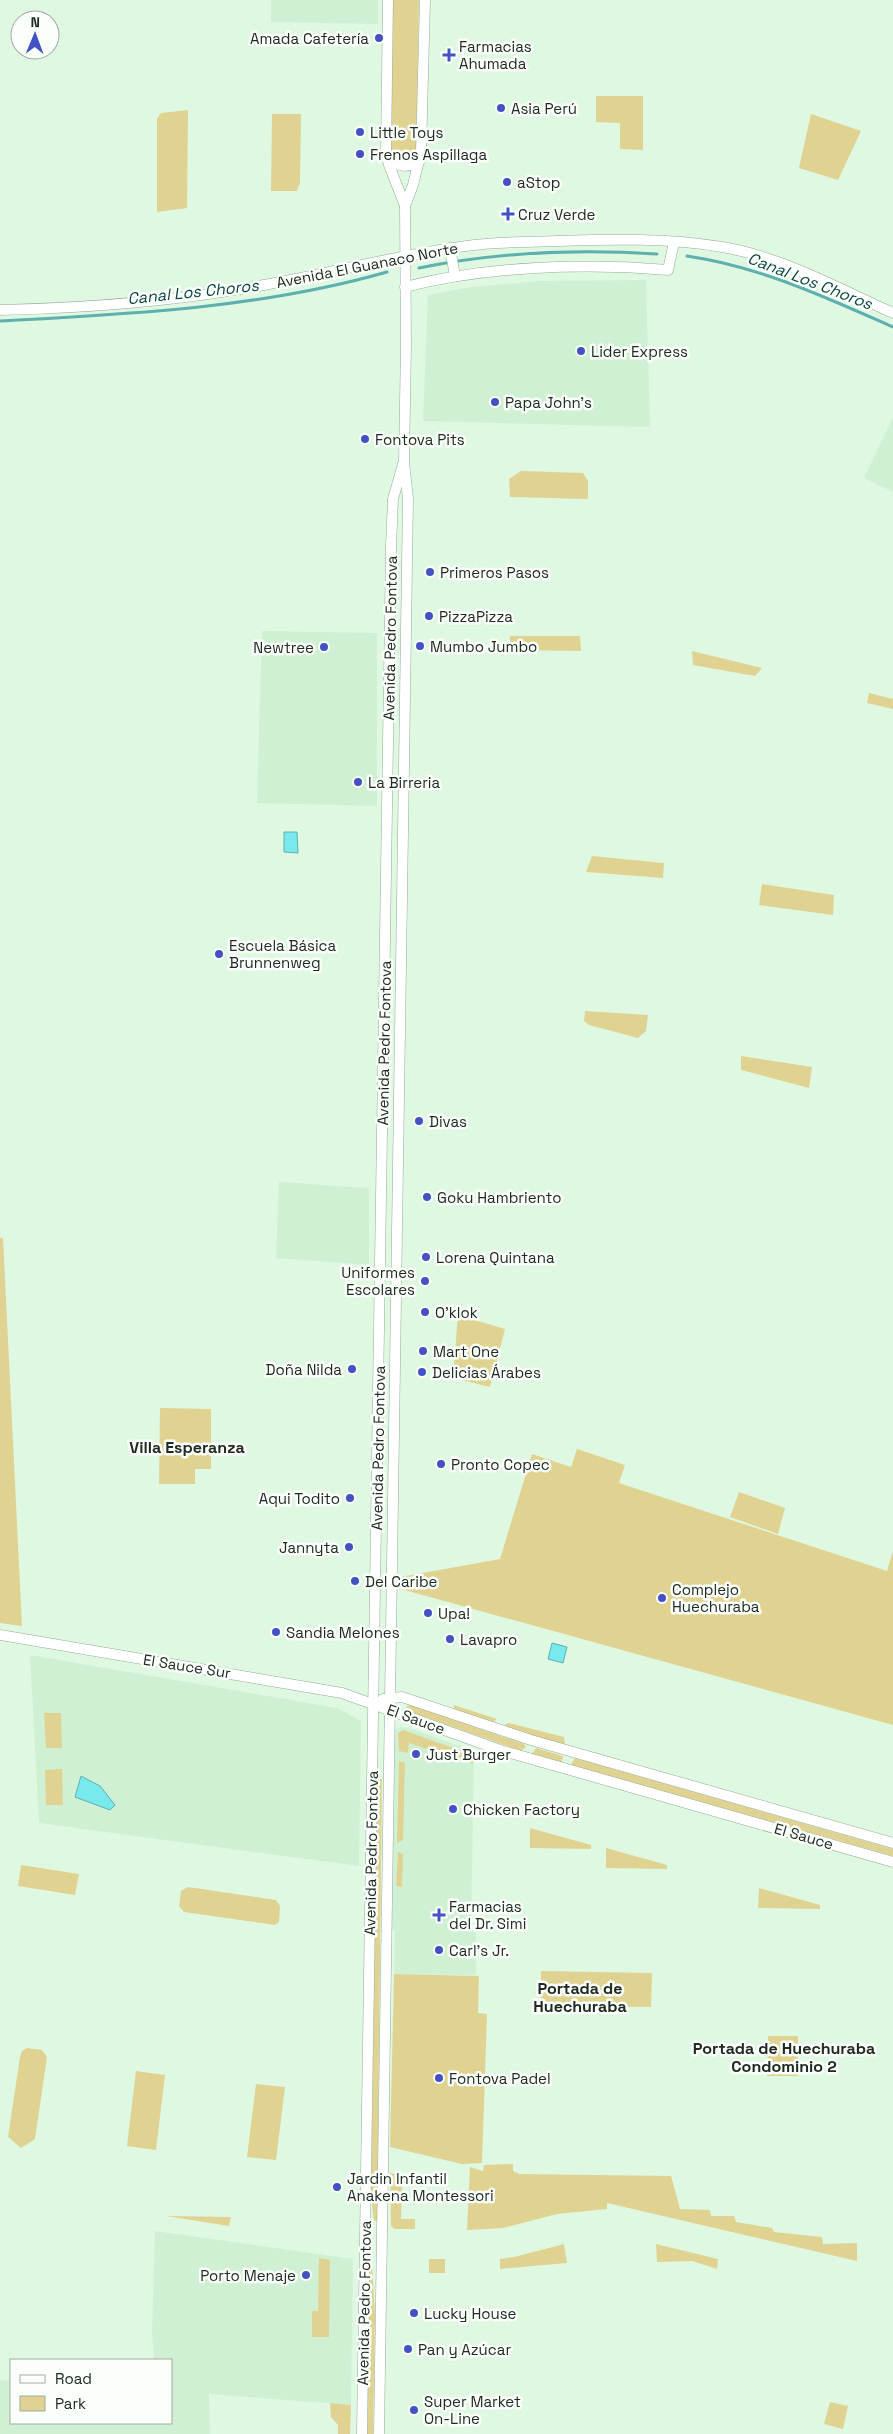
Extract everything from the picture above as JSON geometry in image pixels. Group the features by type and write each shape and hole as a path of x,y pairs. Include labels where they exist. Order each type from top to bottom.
{"street":[{"name":"Avenida Pedro Fontova","path":"388,0 387,159 405,206"},
{"name":"Avenida Pedro Fontova","path":"379,2434 408,498 404,463 405,206 419,162 423,130 425,0"},
{"path":"387,159 399,166 406,167 419,162"},
{"name":"Avenida El Guanaco Norte","path":"0,310 119,303 200,295 264,286 405,257 524,242 600,240 674,242 724,248 771,261 893,313"},
{"name":"Avenida El Guanaco Norte","path":"405,287 454,272 563,268 668,270 674,242"},
{"path":"450,251 454,272"},
{"name":"Avenida Pedro Fontova","path":"362,2434 391,539 393,499 404,463"},
{"name":"El Sauce Sur","path":"0,1636 324,1689 373,1703"},
{"name":"El Sauce","path":"373,1703 389,1697 402,1697 531,1740 893,1843"},
{"name":"El Sauce","path":"373,1703 524,1757 893,1862"},
{"path":"524,1757 530,1750 531,1740"},
{"path":"568,1770 569,1760 576,1753"}],"shaded area":[{"path":"271,0 378,0 378,24 271,22"},
{"path":"646,280 650,427 423,421 428,295 471,287 539,281"},
{"path":"893,417 893,492 864,478"},
{"path":"262,631 377,633 377,806 257,803"},
{"path":"279,1182 369,1188 369,1265 276,1258"},
{"path":"30,1655 337,1708 361,1721 359,1866 39,1823"},
{"path":"400,1727 412,1729 474,1751 471,1931 476,1932 476,1975 394,1974 395,1930 391,1930 395,1730"},
{"path":"155,2231 353,2259 351,2405 209,2394 210,2434 0,2434 0,2380 10,2381 10,2424 172,2424 172,2359 154,2359 152,2331"}],"green space":[{"path":"392,0 419,0 416,154 390,157"},
{"path":"596,96 643,96 643,150 620,149 620,123 596,122"},
{"path":"188,110 187,208 157,212 157,119 161,113"},
{"path":"272,114 301,114 300,183 297,191 271,191"},
{"path":"811,114 861,131 838,180 799,168"},
{"path":"521,471 583,473 588,481 588,499 510,497 509,479"},
{"path":"510,636 580,636 581,651 519,650 510,644"},
{"path":"692,651 762,668 755,676 693,665"},
{"path":"869,693 893,699 893,709 867,703"},
{"path":"592,856 664,863 663,878 586,872"},
{"path":"762,884 834,895 833,915 759,905"},
{"path":"585,1011 648,1015 646,1031 638,1038 589,1025 584,1021"},
{"path":"741,1056 812,1067 809,1088 741,1070"},
{"path":"0,1238 3,1238 22,1626 0,1623"},
{"path":"458,1315 505,1329 490,1387 453,1378"},
{"path":"160,1408 211,1409 211,1469 195,1469 195,1484 159,1484"},
{"name":"Complejo Huechuraba","path":"577,1449 625,1465 619,1483 887,1571 893,1551 893,1725 401,1589 401,1577 500,1559 532,1454 571,1467"},
{"path":"739,1492 785,1508 778,1534 730,1517"},
{"path":"411,1705 524,1744 526,1747 521,1751 405,1710 407,1706"},
{"path":"454,1705 497,1719 492,1723 454,1710"},
{"path":"44,1713 61,1713 62,1748 46,1748"},
{"path":"509,1723 564,1737 565,1745 504,1727"},
{"path":"403,1730 473,1755 473,1764 409,1743 408,1753 399,1751 398,1733"},
{"path":"536,1748 563,1756 562,1762 532,1754"},
{"path":"575,1758 893,1849 893,1856 571,1765"},
{"path":"399,1761 405,1763 403,1840 397,1843"},
{"path":"62,1769 63,1805 46,1805 45,1770"},
{"path":"377,1779 382,1779 377,2221 374,2221 371,2197"},
{"path":"530,1828 591,1845 591,1849 530,1848"},
{"path":"606,1848 667,1865 667,1869 606,1868"},
{"path":"398,1852 403,1854 402,1887 396,1886"},
{"path":"21,1865 79,1874 75,1895 18,1886"},
{"path":"188,1887 276,1900 280,1906 279,1922 275,1925 184,1912 179,1906 181,1891"},
{"path":"759,1888 820,1905 820,1909 758,1908"},
{"path":"541,1971 652,1973 651,2007 541,2006"},
{"name":"Fontova Padel","path":"394,1974 479,1976 478,2013 487,2014 482,2163 462,2164 390,2147"},
{"path":"768,2036 798,2036 798,2076 767,2076"},
{"path":"27,2048 42,2050 47,2057 35,2139 21,2148 8,2137 20,2057 22,2051"},
{"path":"136,2071 165,2075 156,2150 127,2146"},
{"path":"256,2084 285,2087 276,2160 247,2157"},
{"path":"513,2164 513,2171 519,2174 671,2176 680,2209 710,2210 711,2216 734,2216 736,2222 772,2228 774,2232 822,2237 823,2244 857,2243 857,2261 607,2203 607,2209 557,2214 503,2228 467,2230 470,2167 483,2171 484,2165"},
{"path":"390,2173 417,2179 417,2185 402,2185 401,2219 415,2219 415,2229 395,2229 391,2226"},
{"path":"166,2216 231,2217 229,2226"},
{"path":"564,2244 567,2263 500,2269 500,2259"},
{"path":"656,2244 718,2259 717,2269 692,2261 657,2262"},
{"path":"319,2258 330,2260 329,2337 312,2337 312,2311 318,2311"},
{"path":"429,2259 445,2259 445,2273 429,2273"},
{"path":"370,2264 372,2264 375,2315 373,2434 367,2434"},
{"path":"830,2402 848,2406 843,2429 824,2424"},
{"path":"330,2403 351,2405 350,2434 338,2434 338,2425 331,2417"}],"water":[{"path":"284,832 297,832 298,853 284,852"},
{"path":"552,1643 567,1647 563,1663 548,1659"},
{"path":"81,1776 100,1786 115,1805 110,1810 75,1797"}],"waterway":[{"name":"Canal Los Choros","path":"419,268 478,258 537,253 657,254"},
{"name":"Canal Los Choros","path":"687,256 767,275 817,294 893,327"},
{"name":"Canal Los Choros","path":"0,321 146,312 243,301 292,294 387,272"}],"place":[{"name":"Amada Cafetería","path":"379,38"},
{"name":"Farmacias Ahumada","path":"449,55"},
{"name":"Asia Perú","path":"501,108"},
{"name":"Little Toys","path":"360,132"},
{"name":"Frenos Aspillaga","path":"360,154"},
{"name":"aStop","path":"507,182"},
{"name":"Cruz Verde","path":"508,214"},
{"name":"Lider Express","path":"581,351"},
{"name":"Papa John's","path":"495,402"},
{"name":"Fontova Pits","path":"365,439"},
{"name":"Primeros Pasos","path":"430,572"},
{"name":"PizzaPizza","path":"429,616"},
{"name":"Mumbo Jumbo","path":"420,646"},
{"name":"Newtree","path":"324,647"},
{"name":"La Birreria","path":"358,782"},
{"name":"Escuela Básica Brunnenweg","path":"219,954"},
{"name":"Divas","path":"419,1121"},
{"name":"Goku Hambriento","path":"427,1197"},
{"name":"Lorena Quintana","path":"426,1257"},
{"name":"Uniformes Escolares","path":"425,1281"},
{"name":"O'klok","path":"425,1312"},
{"name":"Mart One","path":"423,1351"},
{"name":"Doña Nilda","path":"352,1369"},
{"name":"Delicias Árabes","path":"422,1372"},
{"name":"Pronto Copec","path":"441,1464"},
{"name":"Aqui Todito","path":"350,1498"},
{"name":"Jannyta","path":"349,1547"},
{"name":"Del Caribe","path":"355,1581"},
{"name":"Complejo Huechuraba","path":"662,1598"},
{"name":"Upa!","path":"428,1613"},
{"name":"Sandia Melones","path":"276,1632"},
{"name":"Lavapro","path":"450,1639"},
{"name":"Just Burger","path":"416,1754"},
{"name":"Chicken Factory","path":"453,1809"},
{"name":"Farmacias del Dr. Simi","path":"439,1915"},
{"name":"Carl's Jr.","path":"439,1950"},
{"name":"Fontova Padel","path":"439,2078"},
{"name":"Jardin Infantil Anakena Montessori","path":"337,2187"},
{"name":"Porto Menaje","path":"306,2275"},
{"name":"Lucky House","path":"414,2313"},
{"name":"Pan y Azúcar","path":"408,2349"},
{"name":"Super Market On-Line","path":"414,2410"}],"district":[{"name":"Villa Esperanza","path":"187,1447"},
{"name":"Portada de Huechuraba","path":"580,1997"},
{"name":"Portada de Huechuraba Condominio 2","path":"784,2057"}]}
